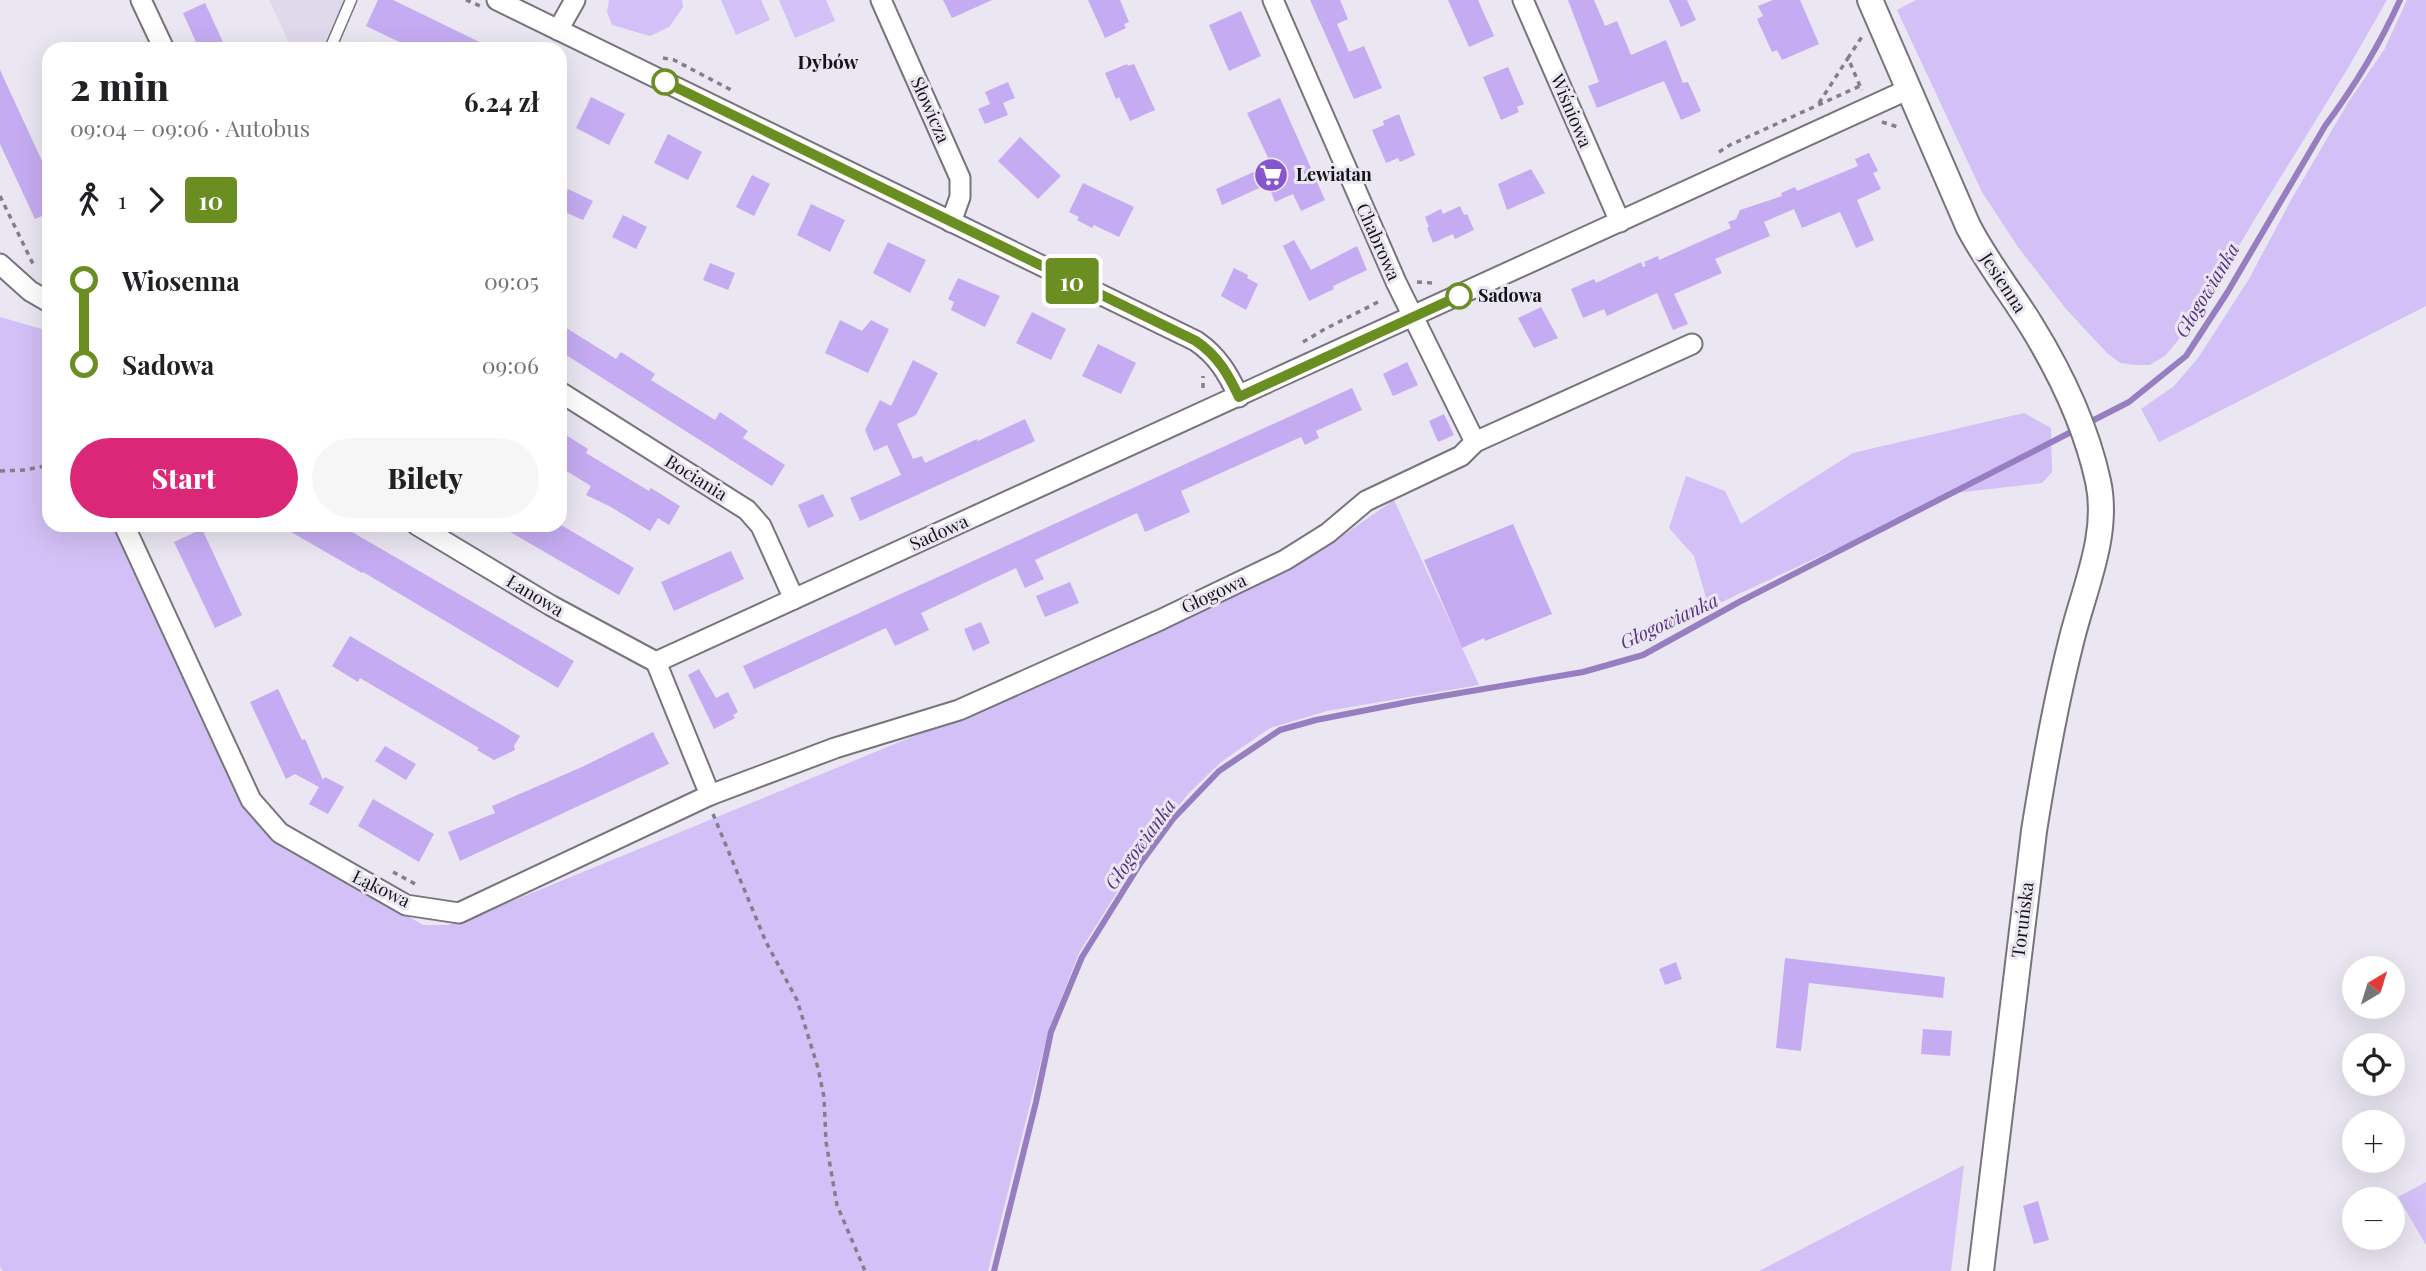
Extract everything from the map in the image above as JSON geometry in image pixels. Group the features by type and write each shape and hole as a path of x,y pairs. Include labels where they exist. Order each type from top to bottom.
{"street":[{"path":"141,0 161,42"},
{"path":"497,0 1196,341 1213,352 1229,375 1239,397"},
{"path":"558,30 575,0"},
{"name":"Słowicza","path":"881,0 960,178 960,197 951,222"},
{"name":"Chabrowa","path":"1273,0 1396,282 1475,442"},
{"name":"Wiśniowa","path":"1522,0 1620,222"},
{"name":"Jesienna","path":"1870,0 1968,226 1983,255 2041,342 2075,410 2099,482 2101,508 2090,573"},
{"name":"Sadowa","path":"656,662 1909,89"},
{"path":"0,264 30,291 42,298"},
{"name":"Głogowa","path":"710,795 835,748 959,710 1160,620 1285,560 1328,533 1366,501 1461,456 1475,442 1692,344"},
{"name":"Bociania","path":"567,396 747,510 761,526 794,599"},
{"name":"Łąkowa","path":"127,532 251,800 280,833 406,905 459,913 710,795"},
{"name":"Łanowa","path":"428,532 550,605 656,662"},
{"name":"Toruńska","path":"1981,1271 2045,760 2090,573"},
{"path":"656,662 710,795"}],"lane":[{"path":"333,42 351,0"}],"path":[{"path":"1818,104 1864,33"},
{"path":"1848,58 1875,118 1884,124 1903,129"},
{"path":"1709,159 1730,145 1860,86"},
{"path":"0,196 37,270"},
{"path":"1301,344 1382,301 1383,288 1410,274 1418,284 1431,284 1444,279"},
{"path":"1197,398 1203,388 1229,375"},
{"path":"0,471 25,470 42,466"},
{"path":"710,795 716,824 766,942 797,1000 824,1097 826,1142 838,1205 865,1271"},
{"path":"381,866 417,885"}],"shaded area":[{"path":"269,0 346,0 325,42 289,42"},
{"path":"609,0 682,0 683,7 669,27 650,36 612,25 607,12"},
{"path":"721,0 761,0 770,20 736,35"},
{"path":"779,0 826,0 835,21 795,38"},
{"path":"1916,0 2387,0 2211,293 2184,333 2166,355 2150,365 2136,365 2120,363 2107,353 2066,309 2018,247 1982,192 1897,10"},
{"path":"2407,0 2426,0 2426,306 2159,442 2141,409 2174,386 2198,358 2249,279 2349,101 2384,50"},
{"path":"0,317 42,329 42,532 119,532 276,839 423,925 448,925 471,918 975,711 1326,547 1394,500 1479,685 1327,711 1270,728 1221,762 1188,794 1144,849 1079,953 1049,1029 988,1271 3,1271 0,1267"},
{"path":"2024,413 2051,428 2052,472 2042,483 1955,493 1709,608 1694,556 1669,528 1686,476 1725,491 1741,524 1853,453"},
{"path":"1964,1165 1951,1271 1759,1271"},
{"path":"2426,1182 2426,1245 2405,1209 2405,1193"}],"building":[{"path":"378,0 393,0 480,42 399,42 366,26"},
{"path":"943,0 992,0 952,18"},
{"path":"1088,0 1120,0 1129,22 1124,24 1126,28 1105,38"},
{"path":"1310,0 1340,0 1348,19 1337,24 1349,52 1364,46 1382,88 1354,99"},
{"path":"1448,0 1478,0 1494,36 1469,47"},
{"path":"1568,0 1594,0 1605,26 1617,21 1631,55 1666,40 1683,83 1688,82 1701,111 1681,120 1664,81 1597,108 1588,86 1599,82"},
{"path":"1669,0 1687,0 1696,20 1681,27"},
{"path":"1773,0 1800,0 1819,44 1782,60 1777,50 1772,52 1757,19 1763,16 1758,6"},
{"path":"205,3 223,42 196,42 183,13"},
{"path":"1241,11 1261,56 1229,71 1209,25"},
{"path":"1134,64 1155,110 1130,121 1119,97 1116,99 1105,73"},
{"path":"1508,67 1524,104 1517,107 1519,112 1501,120 1483,77"},
{"path":"0,70 42,161 42,216 35,219 0,144"},
{"path":"1008,82 1015,98 1003,103 1008,115 985,124 978,109 990,104 985,92"},
{"path":"591,97 625,114 609,145 576,128"},
{"path":"1280,98 1325,200 1301,211 1293,194 1275,202 1268,184 1222,205 1216,189 1271,164 1247,113"},
{"path":"1399,114 1415,155 1400,162 1398,158 1386,163 1372,130 1384,125 1383,121"},
{"path":"668,134 702,152 688,180 654,163"},
{"path":"1020,137 1061,176 1038,199 998,161"},
{"path":"1869,153 1878,171 1873,173 1881,189 1857,200 1874,240 1856,248 1840,212 1802,228 1794,209 1764,222 1770,236 1715,259 1722,273 1674,294 1688,324 1673,330 1657,293 1607,316 1604,309 1583,318 1571,289 1594,279 1596,283 1641,262 1643,267 1646,266 1644,262 1658,256 1659,260 1731,228 1728,222 1736,219 1740,210 1782,196 1781,193 1795,187 1797,191 1858,166 1855,159"},
{"path":"1531,169 1545,193 1507,210 1498,184"},
{"path":"752,175 770,184 754,216 736,207"},
{"path":"1083,183 1134,207 1119,237 1094,225 1092,228 1069,212"},
{"path":"568,189 593,201 583,220 567,213"},
{"path":"811,204 845,220 830,252 797,235"},
{"path":"1460,206 1474,230 1455,239 1453,234 1433,243 1425,217 1441,209 1443,214"},
{"path":"623,215 647,227 636,249 612,237"},
{"path":"1294,240 1311,270 1357,246 1367,270 1309,301 1283,246"},
{"path":"888,242 926,260 910,293 873,273"},
{"path":"710,263 735,273 728,290 703,280"},
{"path":"1234,268 1258,284 1246,310 1221,296"},
{"path":"958,278 1000,296 985,327 951,310 954,302 948,299"},
{"path":"1541,307 1558,338 1534,348 1518,318"},
{"path":"1032,312 1066,329 1051,360 1016,343"},
{"path":"840,320 862,331 871,320 889,329 868,373 825,353"},
{"path":"567,328 616,359 621,352 655,374 651,380 715,420 720,412 748,431 743,438 785,465 772,486 567,355"},
{"path":"1098,344 1136,363 1121,394 1082,376"},
{"path":"913,360 938,373 916,415 897,424 913,459 922,456 925,463 1025,419 1035,441 860,521 850,498 901,475 887,445 874,451 865,430 880,400 891,406"},
{"path":"1407,362 1418,385 1393,396 1383,374"},
{"path":"1352,388 1362,410 1316,431 1319,438 1305,445 1301,437 1181,491 1190,512 1145,532 1137,513 1035,560 1044,579 1025,588 1016,568 921,613 929,630 895,646 886,628 754,689 743,666"},
{"path":"1444,414 1454,435 1438,442 1429,421"},
{"path":"567,436 588,449 586,453 649,491 651,488 680,506 669,525 658,518 650,531 586,495 591,486 567,471"},
{"path":"823,494 834,516 808,528 798,505"},
{"path":"1513,524 1552,614 1462,648 1424,560"},
{"path":"567,529 634,568 619,595 510,532 567,532"},
{"path":"196,532 203,532 242,615 215,628 174,542"},
{"path":"291,532 352,532 574,661 558,688"},
{"path":"731,551 744,579 674,611 661,582"},
{"path":"1070,582 1079,603 1045,617 1036,596"},
{"path":"981,622 990,643 973,651 964,629"},
{"path":"350,636 520,736 514,746 515,750 494,760 477,750 479,748 360,678 358,682 332,666"},
{"path":"699,669 716,698 728,692 738,712 733,715 735,718 714,729 688,675"},
{"path":"278,689 323,780 325,777 344,787 328,814 309,804 319,787 295,774 286,779 250,702"},
{"path":"653,732 669,764 460,861 448,832 495,813 492,806 582,767"},
{"path":"385,746 416,764 406,780 375,761"},
{"path":"373,799 434,834 419,862 358,826"},
{"path":"1785,958 1945,977 1943,998 1809,983 1801,1051 1776,1048"},
{"path":"1676,962 1682,979 1665,985 1659,969"},
{"path":"1923,1029 1952,1031 1950,1056 1921,1054"},
{"path":"2038,1201 2049,1240 2034,1244 2023,1206"}],"waterway":[{"name":"Głogowianka","path":"2086,424 2129,402 2186,356 2227,293 2325,126 2366,65 2400,0"},
{"name":"Głogowianka","path":"994,1271 1051,1032 1082,957 1140,864 1173,819 1219,771 1280,730 1316,720 1583,672 1643,655 1741,601 2077,429"}],"bus line":[{"name":"10","path":"665,82 1196,341 1213,352 1229,375 1239,397 1459,296"}],"place":[{"name":"Lewiatan","path":"1271,175"},
{"name":"Sadowa","path":"1459,296"}],"district":[{"name":"Dybów","path":"828,62"}]}
